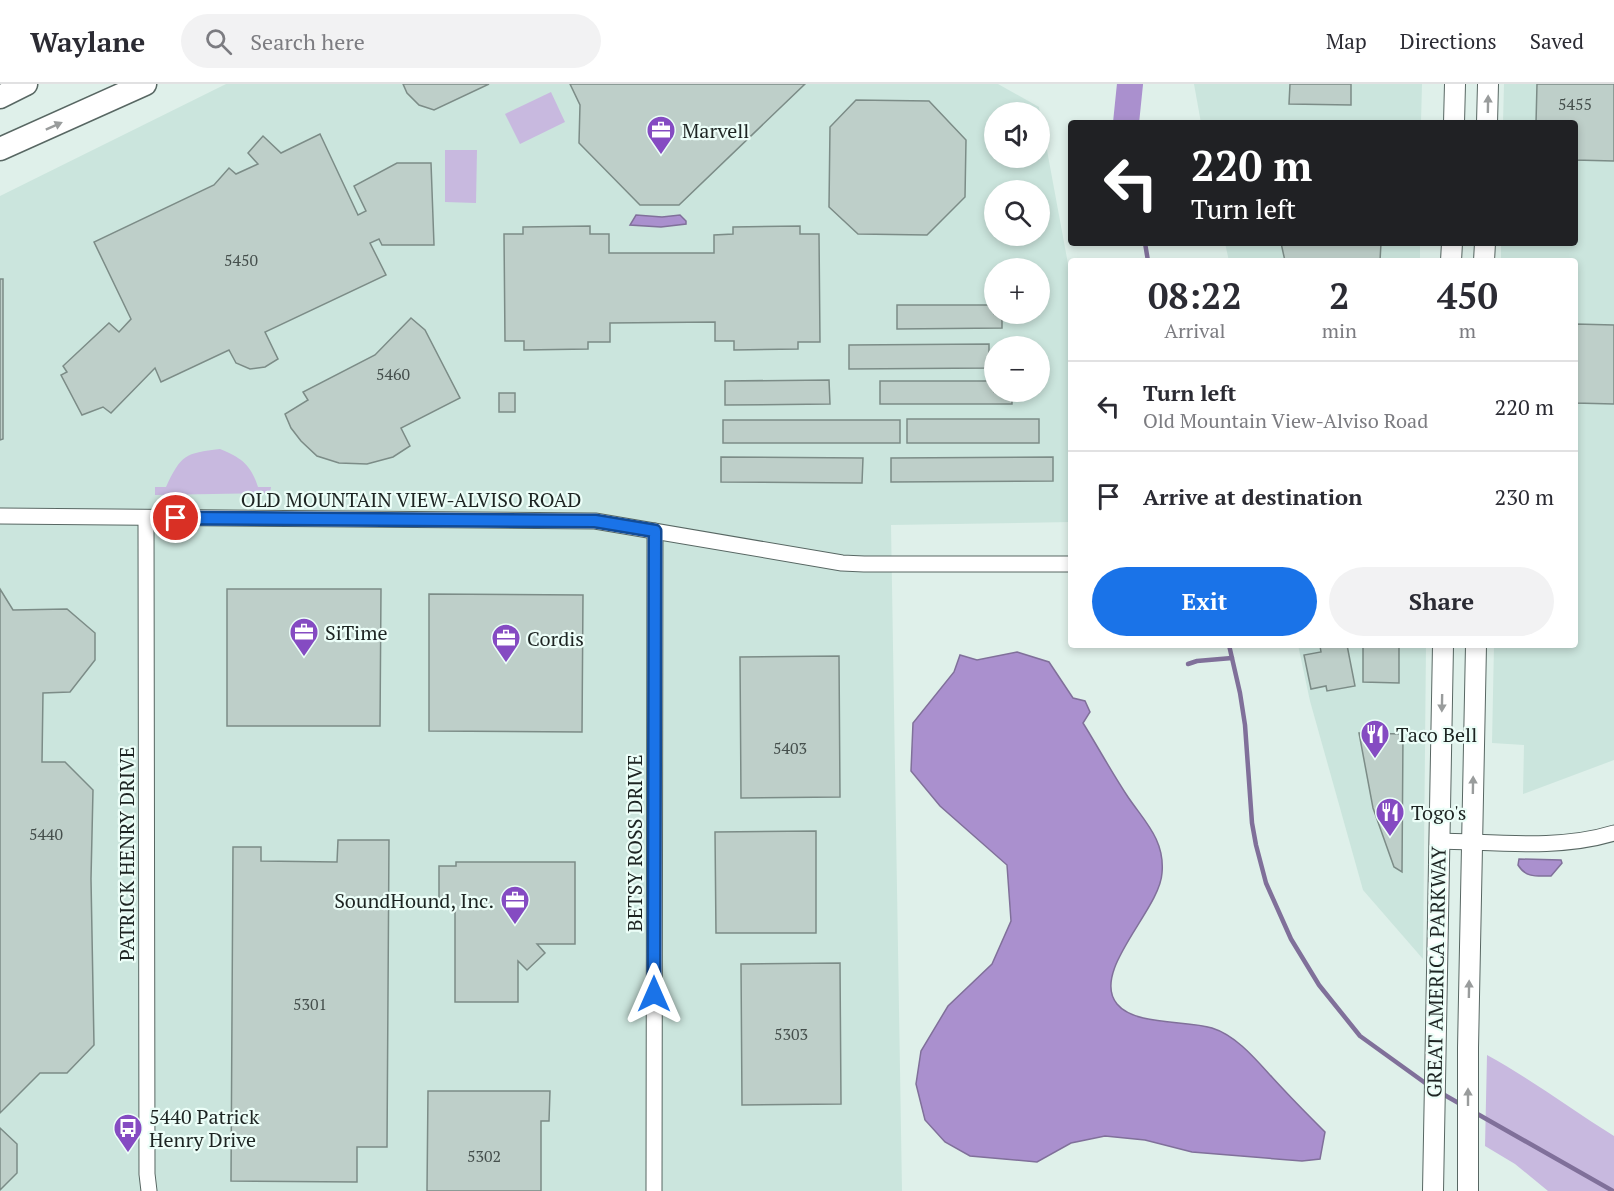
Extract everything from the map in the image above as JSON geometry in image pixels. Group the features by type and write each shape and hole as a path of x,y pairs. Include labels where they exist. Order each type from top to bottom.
{"highway":[{"path":"0,97 26,84"},
{"path":"0,149 145,84"}],"main road":[{"path":"1454,120 1455,84"},
{"path":"1487,120 1488,84"},
{"name":"GREAT AMERICA PARKWAY","path":"1433,1191 1443,648"},
{"name":"GREAT AMERICA PARKWAY","path":"1468,1191 1468,1048 1476,648"}],"street":[{"name":"OLD MOUNTAIN VIEW-ALVISO ROAD","path":"0,516 595,521 842,563 1068,564"},
{"name":"PATRICK HENRY DRIVE","path":"146,518 147,1174 149,1191"},
{"name":"BETSY ROSS DRIVE","path":"654,1191 655,531"},
{"path":"1439,841 1555,842 1614,833"}],"shaded area":[{"path":"226,84 998,84 1030,102 984,102 984,168 1050,168 1050,166 1068,264 1068,522 891,525 902,1191 0,1191 0,196"},
{"path":"1194,84 1422,84 1421,120 1200,120"},
{"path":"1504,84 1614,84 1614,760 1523,794 1524,745 1492,743 1494,648 1578,648 1578,258 1501,258 1501,246 1578,246 1578,120 1503,120"},
{"path":"551,92 565,122 520,144 505,114"},
{"path":"445,150 477,150 476,203 445,202"},
{"path":"636,215 662,217 680,215 686,224 661,227 630,225"},
{"path":"1226,246 1420,246 1420,258 1228,258"},
{"path":"220,449 245,463 258,487 271,487 270,493 155,495 155,487 166,487 180,462 191,454"},
{"path":"1299,648 1426,648 1423,959 1363,890 1310,701"},
{"path":"1017,652 1049,662 1073,698 1085,701 1090,712 1083,723 1122,788 1152,832 1160,851 1162,873 1158,888 1112,975 1111,990 1117,1004 1136,1016 1212,1028 1233,1039 1325,1132 1320,1159 1302,1161 1192,1152 1145,1140 1105,1136 1071,1143 1037,1162 970,1156 945,1142 925,1120 916,1084 921,1051 948,1006 992,964 1011,921 1007,865 940,806 911,771 913,723 954,672 960,655 977,660"},
{"path":"1519,859 1561,860 1562,863 1551,876 1536,876 1521,869 1518,865"},
{"path":"1487,1055 1614,1136 1614,1191 1548,1191 1515,1164 1485,1146"}],"building":[{"path":"403,84 489,84 434,110 419,105 407,93"},
{"name":"Marvell","path":"570,84 805,84 679,205 640,205 579,143 580,105"},
{"path":"1290,84 1351,84 1351,105 1289,104"},
{"path":"1537,84 1614,84 1614,161 1578,160 1578,120 1536,120"},
{"path":"856,100 929,101 966,140 965,197 927,235 858,234 829,207 830,127"},
{"path":"320,134 358,215 366,211 354,186 397,163 431,163 434,245 382,245 379,239 370,243 386,275 265,332 278,359 265,367 250,369 236,363 229,350 161,382 155,368 111,413 103,407 82,415 61,375 67,372 63,366 109,323 119,332 131,319 94,242 214,185 229,168 236,174 258,164 248,153 263,136 281,153"},
{"path":"590,226 590,234 609,234 609,253 714,253 714,235 733,234 733,227 800,226 800,234 819,234 820,342 798,342 798,349 734,350 734,341 715,341 715,322 610,323 610,342 588,342 588,349 524,350 524,341 505,341 504,234 523,234 523,227"},
{"path":"1282,246 1381,246 1380,258 1284,258"},
{"path":"0,279 3,279 3,439 0,440"},
{"path":"897,305 984,305 984,324 1002,324 1002,328 897,329"},
{"path":"411,318 425,330 460,398 401,428 410,446 393,457 367,464 339,463 317,456 291,428 285,414 308,400 303,392 375,355"},
{"path":"1578,324 1614,325 1614,404 1578,403"},
{"path":"984,344 984,368 849,369 849,345"},
{"path":"829,380 830,404 725,405 725,381"},
{"path":"880,381 984,381 984,402 1012,402 1012,404 880,404"},
{"path":"499,393 515,393 515,412 499,412"},
{"path":"907,419 1039,419 1039,443 907,443"},
{"path":"723,420 900,420 900,443 723,443"},
{"path":"721,457 863,458 862,483 721,482"},
{"path":"1053,457 1053,481 891,482 891,458"},
{"path":"0,589 13,610 67,609 95,633 95,660 70,692 43,693 42,762 65,762 93,790 91,879 94,1045 67,1073 40,1073 0,1113"},
{"name":"SiTime","path":"227,589 381,589 380,726 227,726"},
{"name":"Cordis","path":"429,594 583,595 582,732 429,731"},
{"path":"1320,648 1348,648 1355,686 1327,691 1326,686 1311,689 1304,655 1321,652"},
{"path":"1363,648 1399,648 1399,683 1363,682"},
{"path":"839,656 840,797 741,798 740,657"},
{"path":"1359,733 1403,734 1402,872 1394,867 1373,808"},
{"path":"816,831 816,933 716,933 715,832"},
{"path":"338,840 389,840 387,1147 357,1147 357,1182 231,1181 233,847 261,847 261,861 337,862"},
{"name":"SoundHound, Inc.","path":"456,862 575,862 575,944 537,944 545,953 527,970 518,961 518,1002 455,1002 455,907 439,907 439,866 456,866"},
{"path":"840,963 841,1104 742,1105 741,964"},
{"path":"428,1091 550,1091 549,1121 541,1121 541,1191 427,1191"},
{"path":"0,1128 17,1144 17,1173 0,1190"}],"waterway":[{"path":"1126,120 1130,84"},
{"path":"1146,246 1148,258"},
{"path":"1230,648 1245,725 1252,823 1256,845 1266,883 1291,939 1319,985 1360,1036 1428,1085"},
{"path":"1188,664 1232,658"},
{"path":"1441,1093 1462,1105"},
{"path":"1474,1112 1613,1191"}],"place":[{"name":"Marvell","path":"661,156"},
{"name":"SiTime","path":"304,658"},
{"name":"Cordis","path":"506,664"},
{"name":"Taco Bell","path":"1375,760"},
{"name":"Togo's","path":"1390,838"},
{"name":"SoundHound, Inc.","path":"515,926"},
{"name":"5440 Patrick Henry Drive","path":"128,1154"}],"route":[{"path":"176,518 595,521 655,531 654,994"}]}
